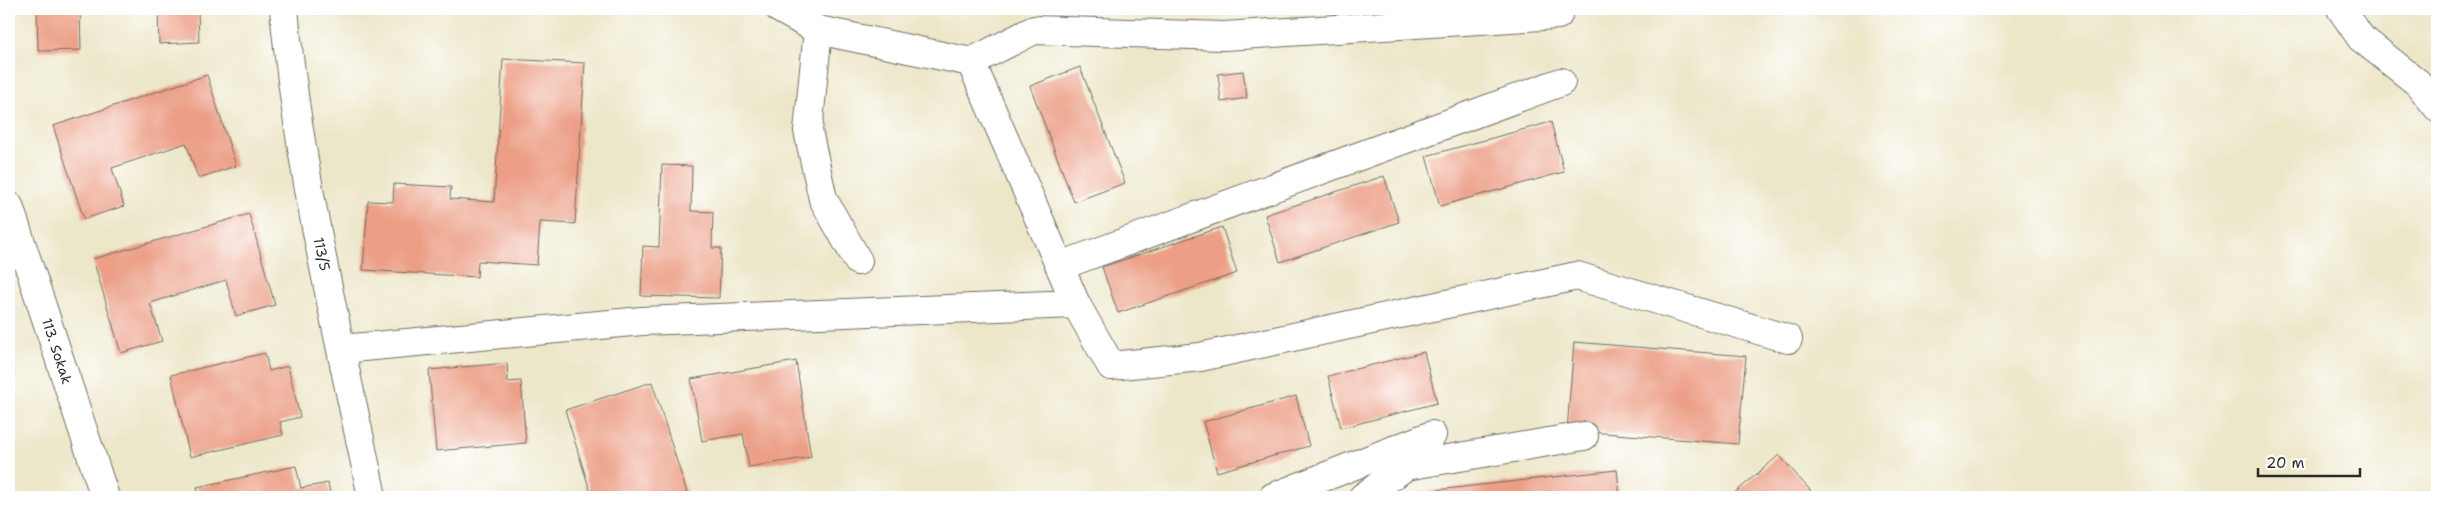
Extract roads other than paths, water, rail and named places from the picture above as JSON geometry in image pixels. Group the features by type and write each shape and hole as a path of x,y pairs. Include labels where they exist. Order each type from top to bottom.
{"street":[{"name":"113/5","path":"284,9 290,73 308,183 372,497"},
{"path":"780,9 818,30 971,62 1034,30 1224,36 1558,15"},
{"path":"2341,9 2361,38 2418,83 2437,107"},
{"path":"818,30 808,131 823,198 858,261"},
{"path":"971,62 1076,304 1112,366 1200,356 1576,276 1788,339"},
{"path":"1060,266 1561,82"},
{"name":"113. Sokak","path":"9,206 105,497"},
{"path":"342,349 642,321 1076,304"},
{"path":"1273,497 1432,435"},
{"path":"1363,497 1406,466 1584,436"}]}
